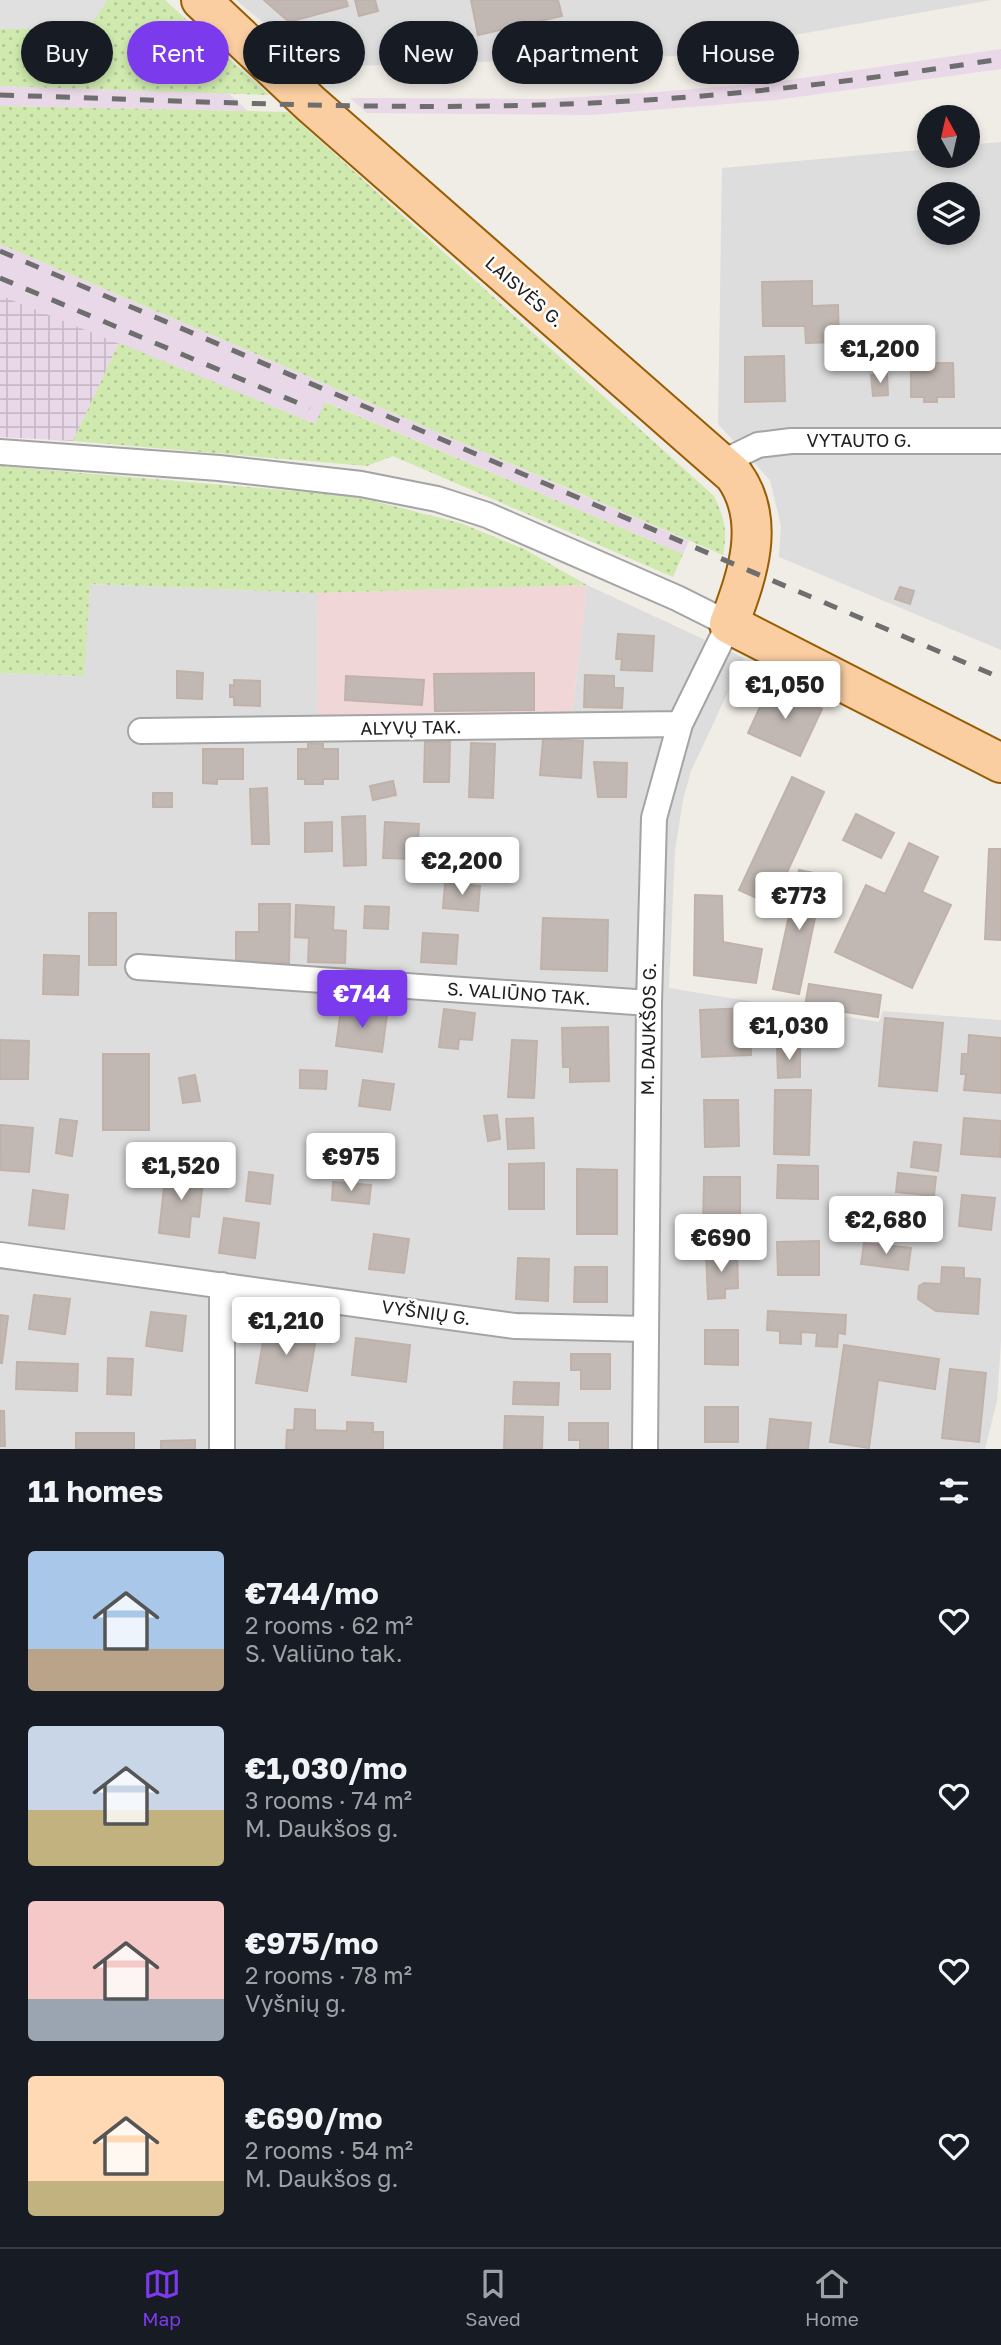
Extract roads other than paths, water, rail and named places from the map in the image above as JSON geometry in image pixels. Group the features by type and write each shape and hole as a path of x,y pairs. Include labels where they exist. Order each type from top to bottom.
{"main road":[{"name":"LAISVĖS G.","path":"201,0 311,104 721,463 744,488 751,511 752,541 748,573 729,624"},
{"path":"729,624 1001,763"}],"street":[{"name":"VYTAUTO G.","path":"721,463 758,445 791,441 1001,441"},
{"path":"0,452 219,468 361,484 437,499 487,515 677,598 729,624"},
{"name":"M. DAUKŠOS G.","path":"645,1449 649,1003 654,818 680,724 729,624"},
{"name":"ALYVŲ TAK.","path":"141,731 680,724"},
{"name":"S. VALIŪNO TAK.","path":"138,967 649,1003"},
{"name":"VYŠNIŲ G.","path":"0,1255 515,1326 646,1329"},
{"path":"222,1285 222,1449"}],"railway":[{"path":"0,95 370,106 592,103 797,87 1001,59"},
{"path":"0,251 1001,678"},
{"path":"0,278 310,408"}]}
